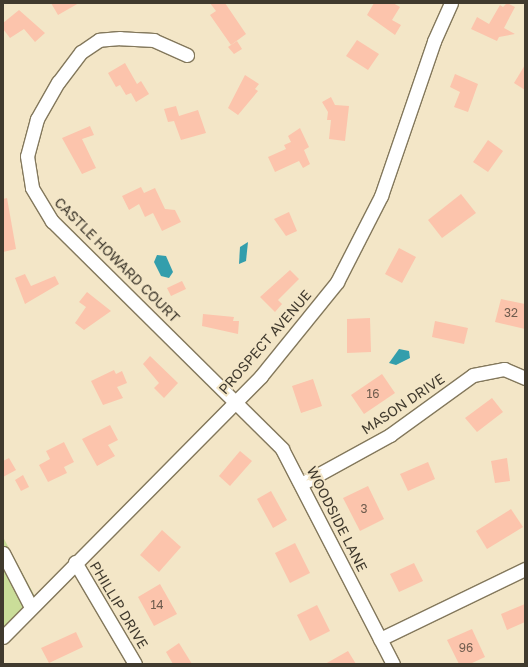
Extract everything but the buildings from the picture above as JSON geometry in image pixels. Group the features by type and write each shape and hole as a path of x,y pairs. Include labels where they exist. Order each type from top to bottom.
{"street":[{"name":"PROSPECT AVENUE","path":"3,637 30,607 236,402 319,307 356,250 381,196 434,40 451,3"},
{"name":"CASTLE HOWARD COURT","path":"187,55 154,40 120,38 99,40 81,52 54,88 37,119 29,141 28,173 38,203 52,221 236,402"},
{"name":"MASON DRIVE","path":"301,484 390,435 473,375 504,369 525,378"},
{"name":"WOODSIDE LANE","path":"236,402 275,440 301,484 393,664"},
{"path":"3,553 30,607"},
{"name":"PHILLIP DRIVE","path":"75,562 135,664"},
{"path":"380,639 525,569"}],"green space":[{"path":"3,537 38,602 3,641"}],"water":[{"path":"248,242 246,261 239,264 240,247"},
{"path":"157,255 166,256 173,272 169,278 161,276 154,262"},
{"path":"399,349 409,351 410,358 396,365 389,363"}]}
